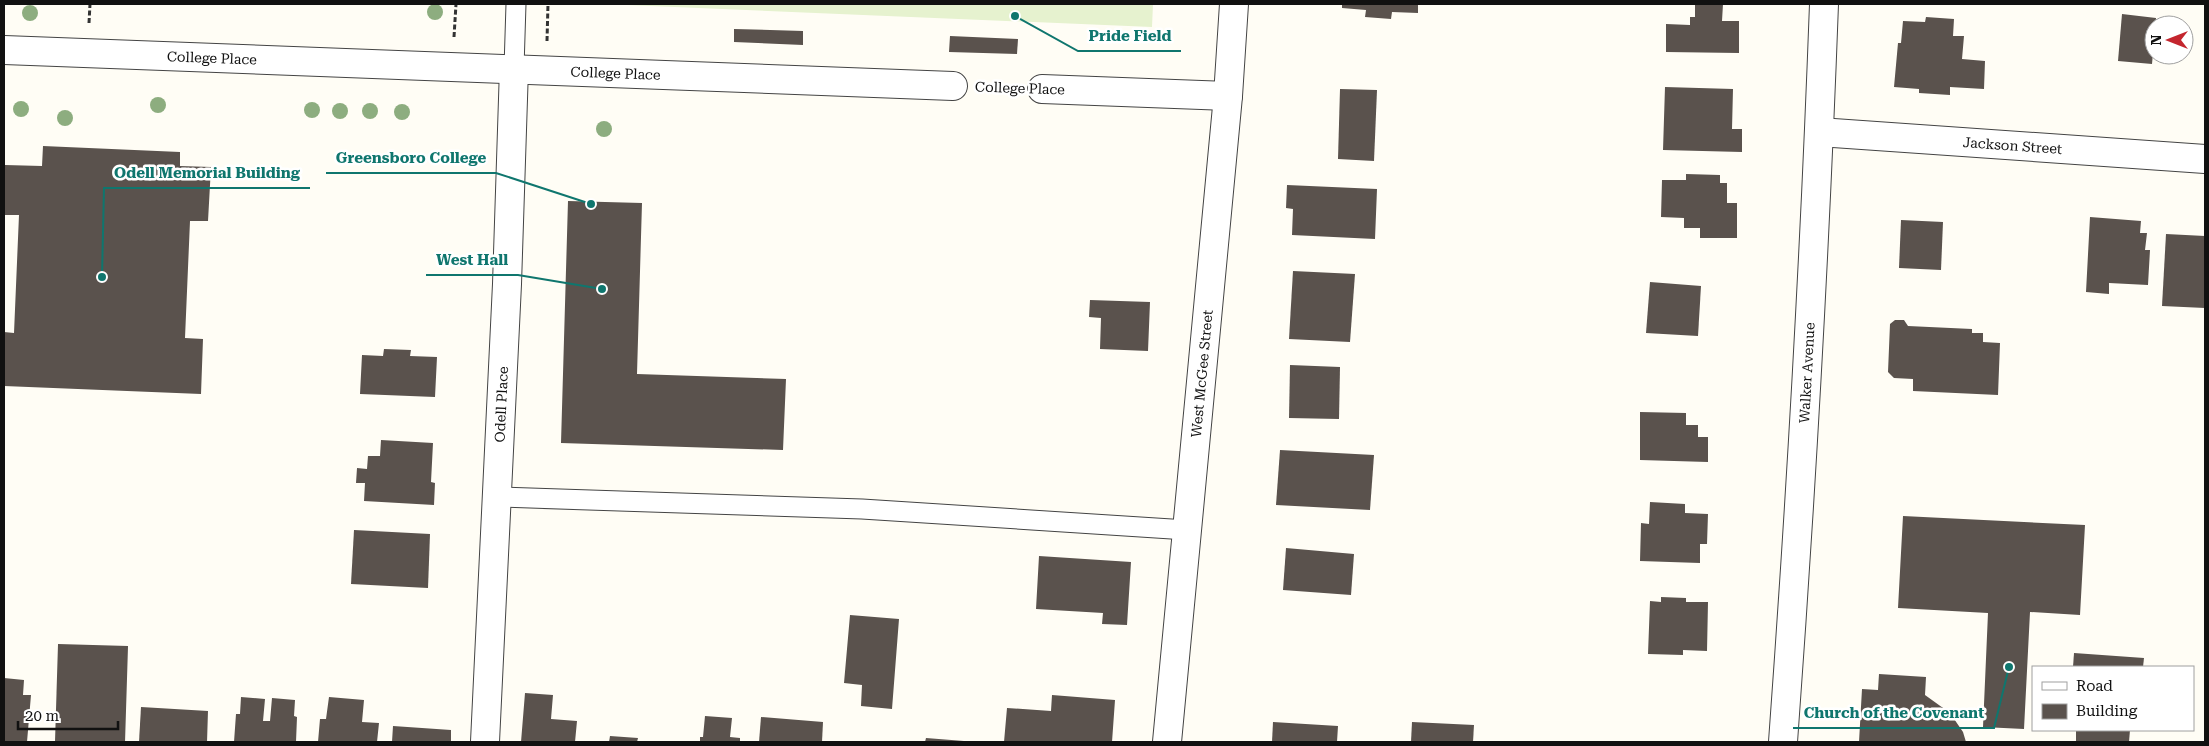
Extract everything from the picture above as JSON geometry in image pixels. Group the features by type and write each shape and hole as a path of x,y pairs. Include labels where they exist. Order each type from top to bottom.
{"street":[{"name":"West McGee Street","path":"1167,742 1228,96 1234,4"},
{"name":"Walker Avenue","path":"1783,742 1792,616 1819,132 1824,4"},
{"name":"College Place","path":"4,50 954,86"},
{"name":"Odell Place","path":"485,742 507,274 514,68"},
{"name":"College Place","path":"1042,89 1228,96"},
{"name":"Jackson Street","path":"1819,132 2205,160"}],"lane":[{"path":"514,68 516,4"},
{"path":"497,497 862,509 1187,530"}],"path":[{"path":"89,26 90,6 94,4"},
{"path":"454,40 456,4"},
{"path":"546,44 548,4"},
{"name":"College Place","path":"954,86 1042,89"}],"green space":[{"path":"603,4 1153,4 1152,27"}],"building":[{"path":"1342,4 1418,4 1418,13 1392,12 1391,19 1365,17 1366,10 1342,8"},
{"path":"1695,4 1723,4 1722,21 1739,21 1739,53 1666,52 1666,24 1690,25 1690,17 1695,17"},
{"path":"2122,14 2144,17 2144,63 2118,61"},
{"path":"1926,17 1954,19 1953,36 1964,36 1962,59 1985,61 1984,89 1950,87 1950,95 1919,93 1919,89 1894,87 1898,43 1901,43 1903,21 1925,22"},
{"path":"734,29 803,31 803,45 734,42"},
{"path":"950,36 1018,39 1017,54 949,52"},
{"path":"1665,87 1733,89 1732,129 1742,129 1742,152 1663,150"},
{"path":"1340,89 1377,90 1374,161 1338,159"},
{"path":"43,146 180,152 180,166 211,167 208,221 190,221 185,338 203,339 201,394 4,386 4,332 14,333 19,215 4,215 5,165 42,166"},
{"path":"1686,174 1720,175 1720,183 1727,183 1727,203 1737,203 1737,238 1700,238 1700,228 1684,228 1684,218 1661,217 1662,180 1686,180"},
{"path":"1287,185 1377,189 1375,239 1292,235 1293,209 1286,208"},
{"path":"568,201 642,203 637,374 786,379 783,450 561,443"},
{"path":"2090,217 2141,221 2140,233 2147,233 2145,250 2150,250 2148,285 2109,283 2109,294 2086,292"},
{"path":"1901,220 1943,222 1941,270 1899,268"},
{"path":"2166,234 2205,236 2205,308 2162,306"},
{"path":"1293,271 1355,274 1350,342 1289,339"},
{"path":"1650,282 1701,286 1698,336 1646,333"},
{"path":"1090,300 1150,302 1148,351 1100,349 1101,318 1089,317"},
{"path":"1895,320 1904,320 1908,326 1972,329 1972,333 1983,333 1983,342 2000,343 1998,395 1913,391 1913,379 1894,378 1888,372 1890,324"},
{"path":"384,349 411,350 410,356 437,357 435,397 360,394 362,355 383,356"},
{"path":"1290,365 1340,367 1339,419 1289,418"},
{"path":"1640,412 1686,413 1686,425 1698,425 1698,437 1708,437 1708,462 1640,460"},
{"path":"381,440 433,443 431,482 435,483 434,505 364,501 365,483 356,483 357,468 367,469 368,456 380,456"},
{"path":"1280,450 1374,455 1370,510 1276,505"},
{"path":"1650,502 1685,504 1685,513 1708,514 1707,544 1700,544 1700,563 1640,561 1641,523 1649,524"},
{"path":"1903,516 2085,525 2080,615 2030,612 2024,729 1983,727 1988,613 1898,608"},
{"path":"354,530 430,534 428,588 351,584"},
{"path":"1286,548 1354,554 1351,595 1283,590"},
{"path":"1039,556 1131,562 1127,625 1102,624 1103,613 1036,609"},
{"path":"1661,597 1686,598 1686,602 1708,602 1707,651 1683,650 1683,655 1648,654 1650,601 1661,602"},
{"path":"850,615 899,619 892,709 861,706 862,685 844,683"},
{"path":"58,644 128,646 125,742 55,742"},
{"path":"2074,653 2144,658 2143,666 2073,666"},
{"path":"1879,674 1926,677 1925,695 1950,713 1963,732 1966,742 1859,742 1862,689 1878,690"},
{"path":"4,678 24,680 23,695 31,695 27,742 4,742"},
{"path":"525,693 553,695 551,719 577,721 575,742 521,742"},
{"path":"1052,695 1115,700 1112,742 1004,742 1007,708 1051,711"},
{"path":"241,697 265,699 263,721 270,721 272,698 295,700 294,716 297,717 296,742 234,742 236,714 240,714"},
{"path":"329,697 364,700 362,722 379,723 377,742 318,742 320,719 326,719"},
{"path":"141,707 208,711 207,742 139,742"},
{"path":"705,716 732,718 730,737 740,738 740,742 700,742 700,737 703,737"},
{"path":"761,717 823,722 822,742 759,742"},
{"path":"1273,722 1338,726 1337,742 1272,742"},
{"path":"1412,722 1474,725 1473,742 1411,742"},
{"path":"393,726 451,730 451,742 392,742"},
{"path":"2076,731 2130,731 2129,742 2076,742"},
{"path":"610,736 638,738 637,742 609,742"},
{"path":"926,738 964,741 964,742 925,742"}],"place":[{"name":"Pride Field","path":"1015,16"},
{"name":"Greensboro College","path":"591,204"},
{"name":"Odell Memorial Building","path":"102,277"},
{"name":"West Hall","path":"602,289"},
{"name":"Church of the Covenant","path":"2009,667"}]}
